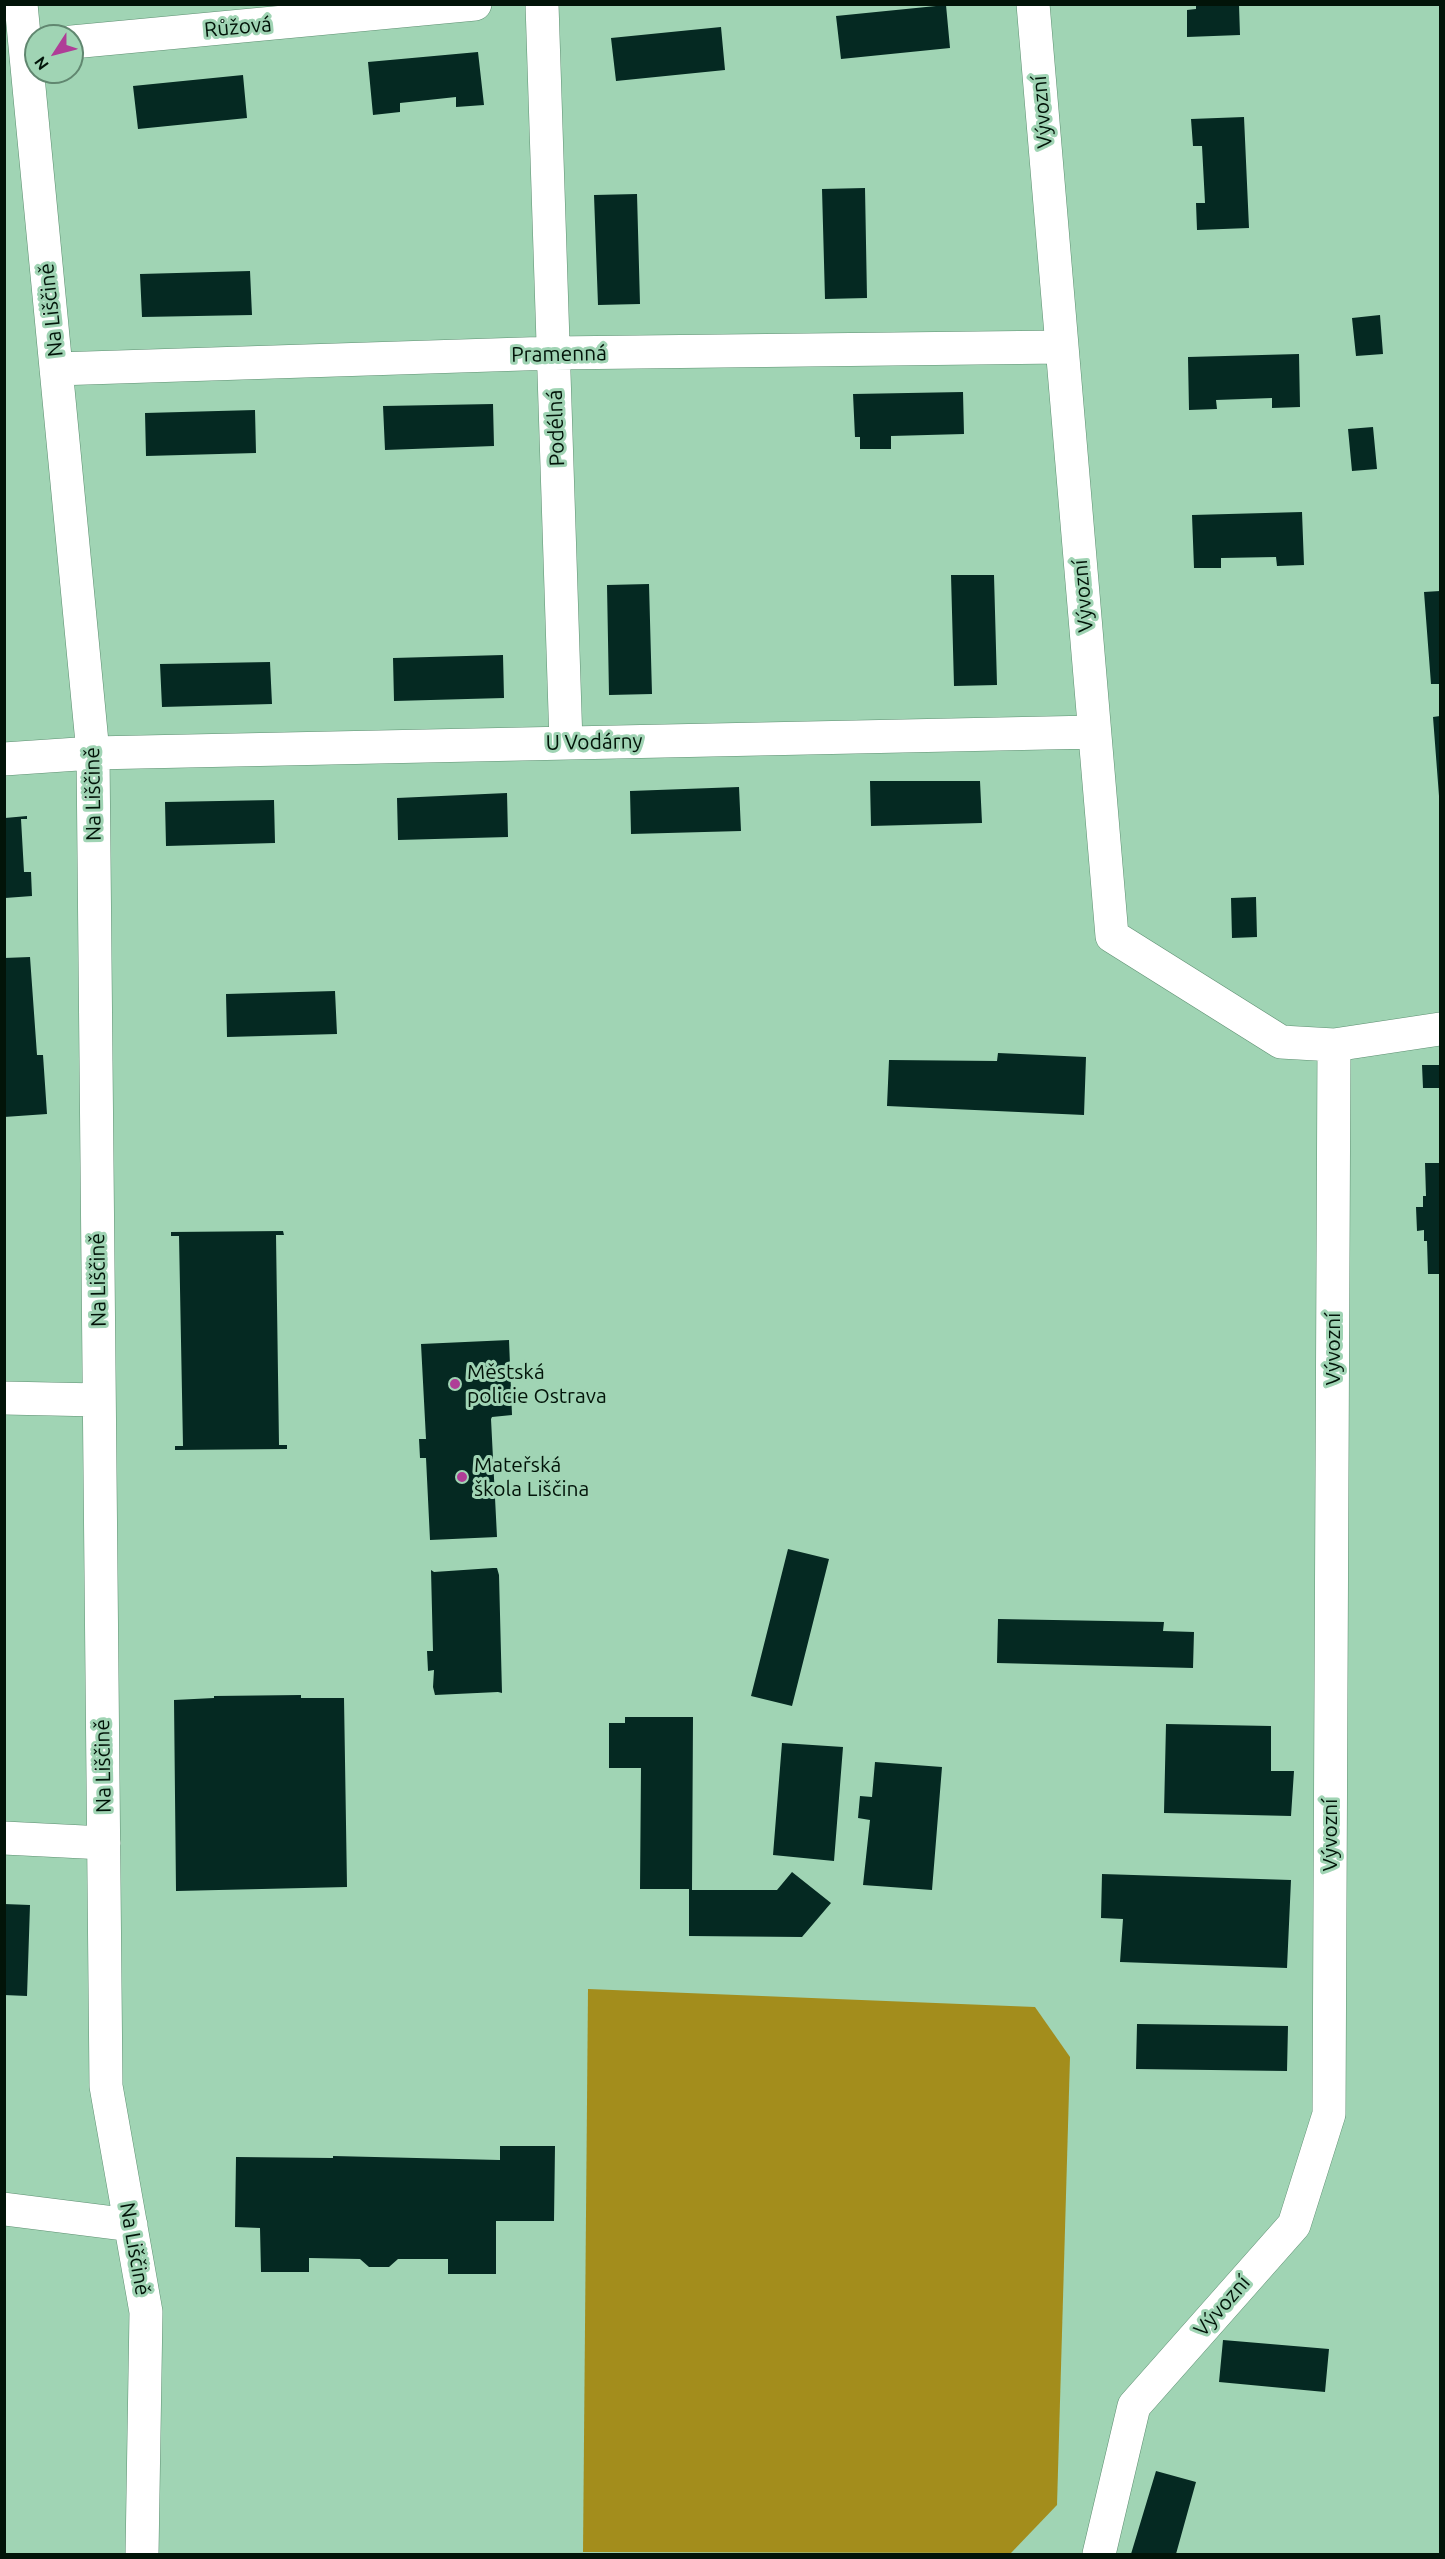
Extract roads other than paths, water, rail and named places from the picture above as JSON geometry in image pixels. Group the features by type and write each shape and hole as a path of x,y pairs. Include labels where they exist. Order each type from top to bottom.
{"street":[{"name":"Na Liščině","path":"21,4 26,24"},
{"name":"Růžová","path":"84,41 475,4"},
{"name":"Podélná","path":"542,4 566,743"},
{"name":"Vývozní","path":"1033,4 1112,936 1281,1042 1334,1045 1440,1029"},
{"name":"Na Liščině","path":"34,84 56,369 93,753 106,2086 146,2312 142,2554"},
{"name":"Pramenná","path":"56,369 554,353 1062,347"},
{"name":"U Vodárny","path":"4,759 93,753 1094,732"},
{"name":"Vývozní","path":"1099,2554 1134,2406 1294,2225 1329,2114 1334,1045"},
{"path":"4,1398 99,1400"},
{"path":"4,1838 104,1843"},
{"path":"4,2209 131,2225"}],"place":[{"name":"Městská policie Ostrava","path":"455,1384"},
{"name":"Mateřská škola Liščina","path":"462,1477"}]}
